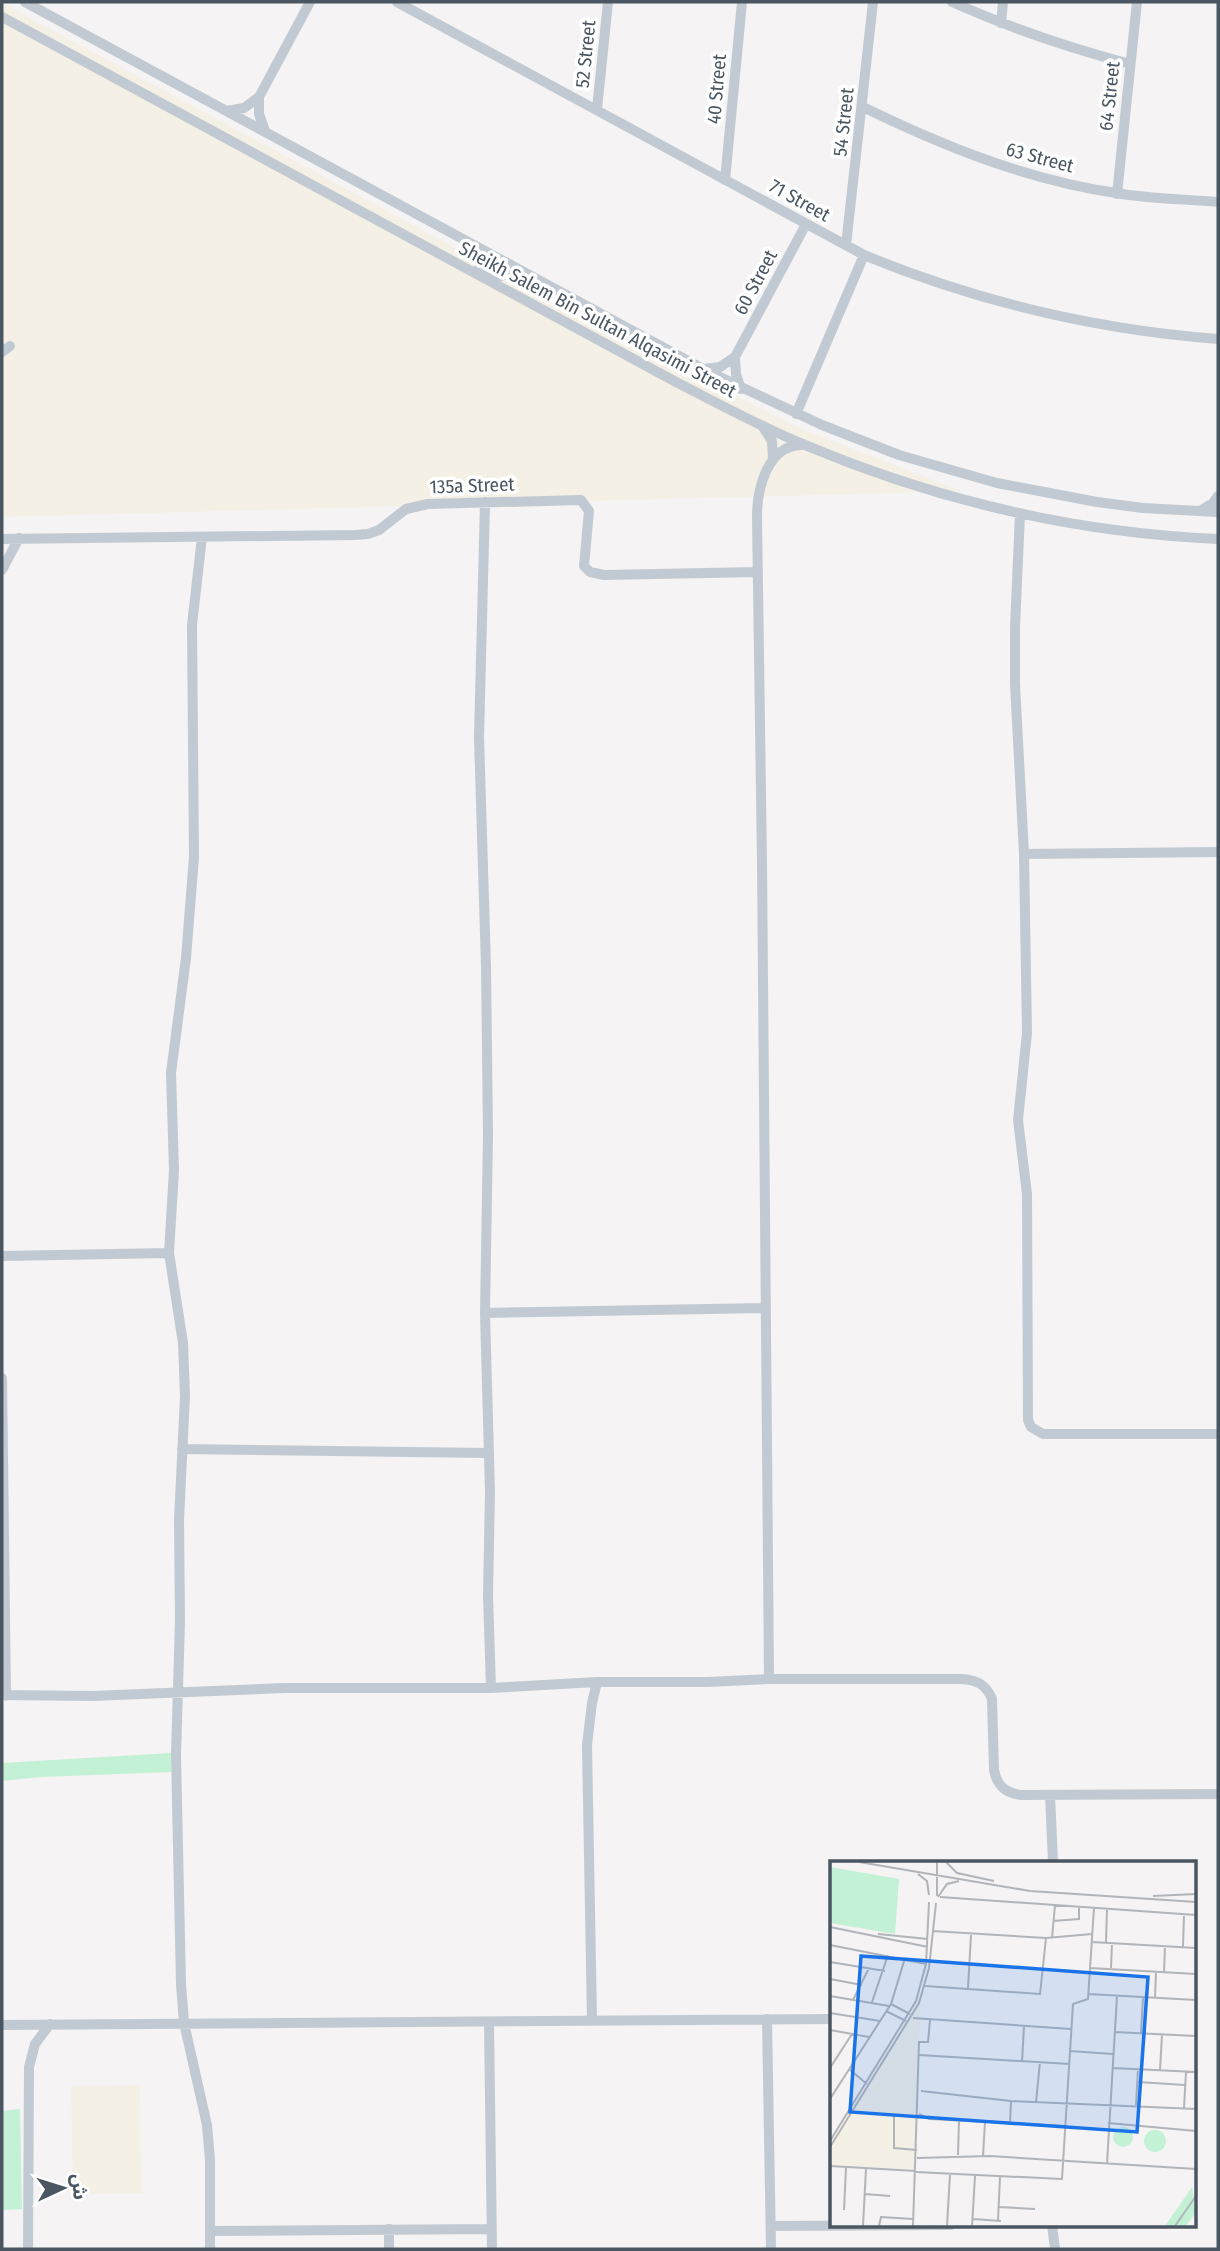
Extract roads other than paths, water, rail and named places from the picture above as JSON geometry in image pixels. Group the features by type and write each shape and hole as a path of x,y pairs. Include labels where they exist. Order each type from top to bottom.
{"street":[{"name":"Sheikh Salem Bin Sultan Alqasimi Street","path":"25,2 703,369 796,414 900,455 997,483 1097,502 1218,512"},
{"path":"227,111 244,108 259,97 310,2"},
{"name":"71 Street","path":"397,2 864,255 920,276 1025,307 1122,326 1218,339"},
{"name":"52 Street","path":"597,109 608,2"},
{"name":"40 Street","path":"725,180 742,2"},
{"name":"54 Street","path":"846,245 873,2"},
{"path":"952,2 1065,46 1130,64"},
{"path":"1001,23 1003,2"},
{"name":"64 Street","path":"1117,194 1137,2"},
{"name":"Sheikh Salem Bin Sultan Alqasimi Street","path":"2,17 762,426 932,491 1020,513 1118,530 1218,539"},
{"path":"259,97 259,114 265,131"},
{"name":"63 Street","path":"863,107 923,136 986,161 1051,180 1117,194 1218,202"},
{"name":"60 Street","path":"735,357 806,224"},
{"path":"796,414 864,255"},
{"path":"460,265 501,276 508,272 510,264"},
{"path":"703,369 720,367 735,357"},
{"path":"735,357 736,374 741,389"},
{"path":"762,426 772,441 773,459 758,498 757,572 769,1679"},
{"path":"773,459 786,448 804,444"},
{"path":"1198,512 1213,503 1218,496"},
{"name":"135a Street","path":"2,539 355,536 379,530 406,509 417,505 581,500 589,511 584,566 590,572 604,575 757,572"},
{"path":"485,502 479,737 486,966 488,1135 485,1313 491,1688"},
{"path":"1020,513 1015,670 1024,854 1027,1033 1018,1120 1027,1194 1028,1420 1031,1427 1043,1434 1218,1434"},
{"path":"202,537 192,635 194,857 186,958 171,1073 174,1170 169,1252 185,1369 178,1520 180,1621 176,1755 181,1984 184,2023 207,2125 210,2160 210,2249"},
{"path":"2,570 19,538"},
{"path":"1024,854 1218,852"},
{"path":"2,1256 169,1252"},
{"path":"485,1313 765,1308"},
{"path":"2,1378 4,1695 92,1696 297,1688 491,1688 597,1682 948,1678 972,1680 981,1683 988,1690 992,1699 994,1770 1000,1786 1014,1794 1218,1794"},
{"path":"182,1449 489,1453"},
{"path":"592,2020 587,1745 597,1682"},
{"path":"1050,1795 1053,1861"},
{"path":"768,2019 771,2249"},
{"path":"2,2025 830,2019"},
{"path":"489,2021 492,2249"},
{"path":"27,2249 29,2067 35,2044 50,2024"},
{"path":"771,2226 830,2226"},
{"path":"1052,2226 1055,2249"},
{"path":"389,2229 389,2249"},
{"path":"210,2231 491,2229"}]}
